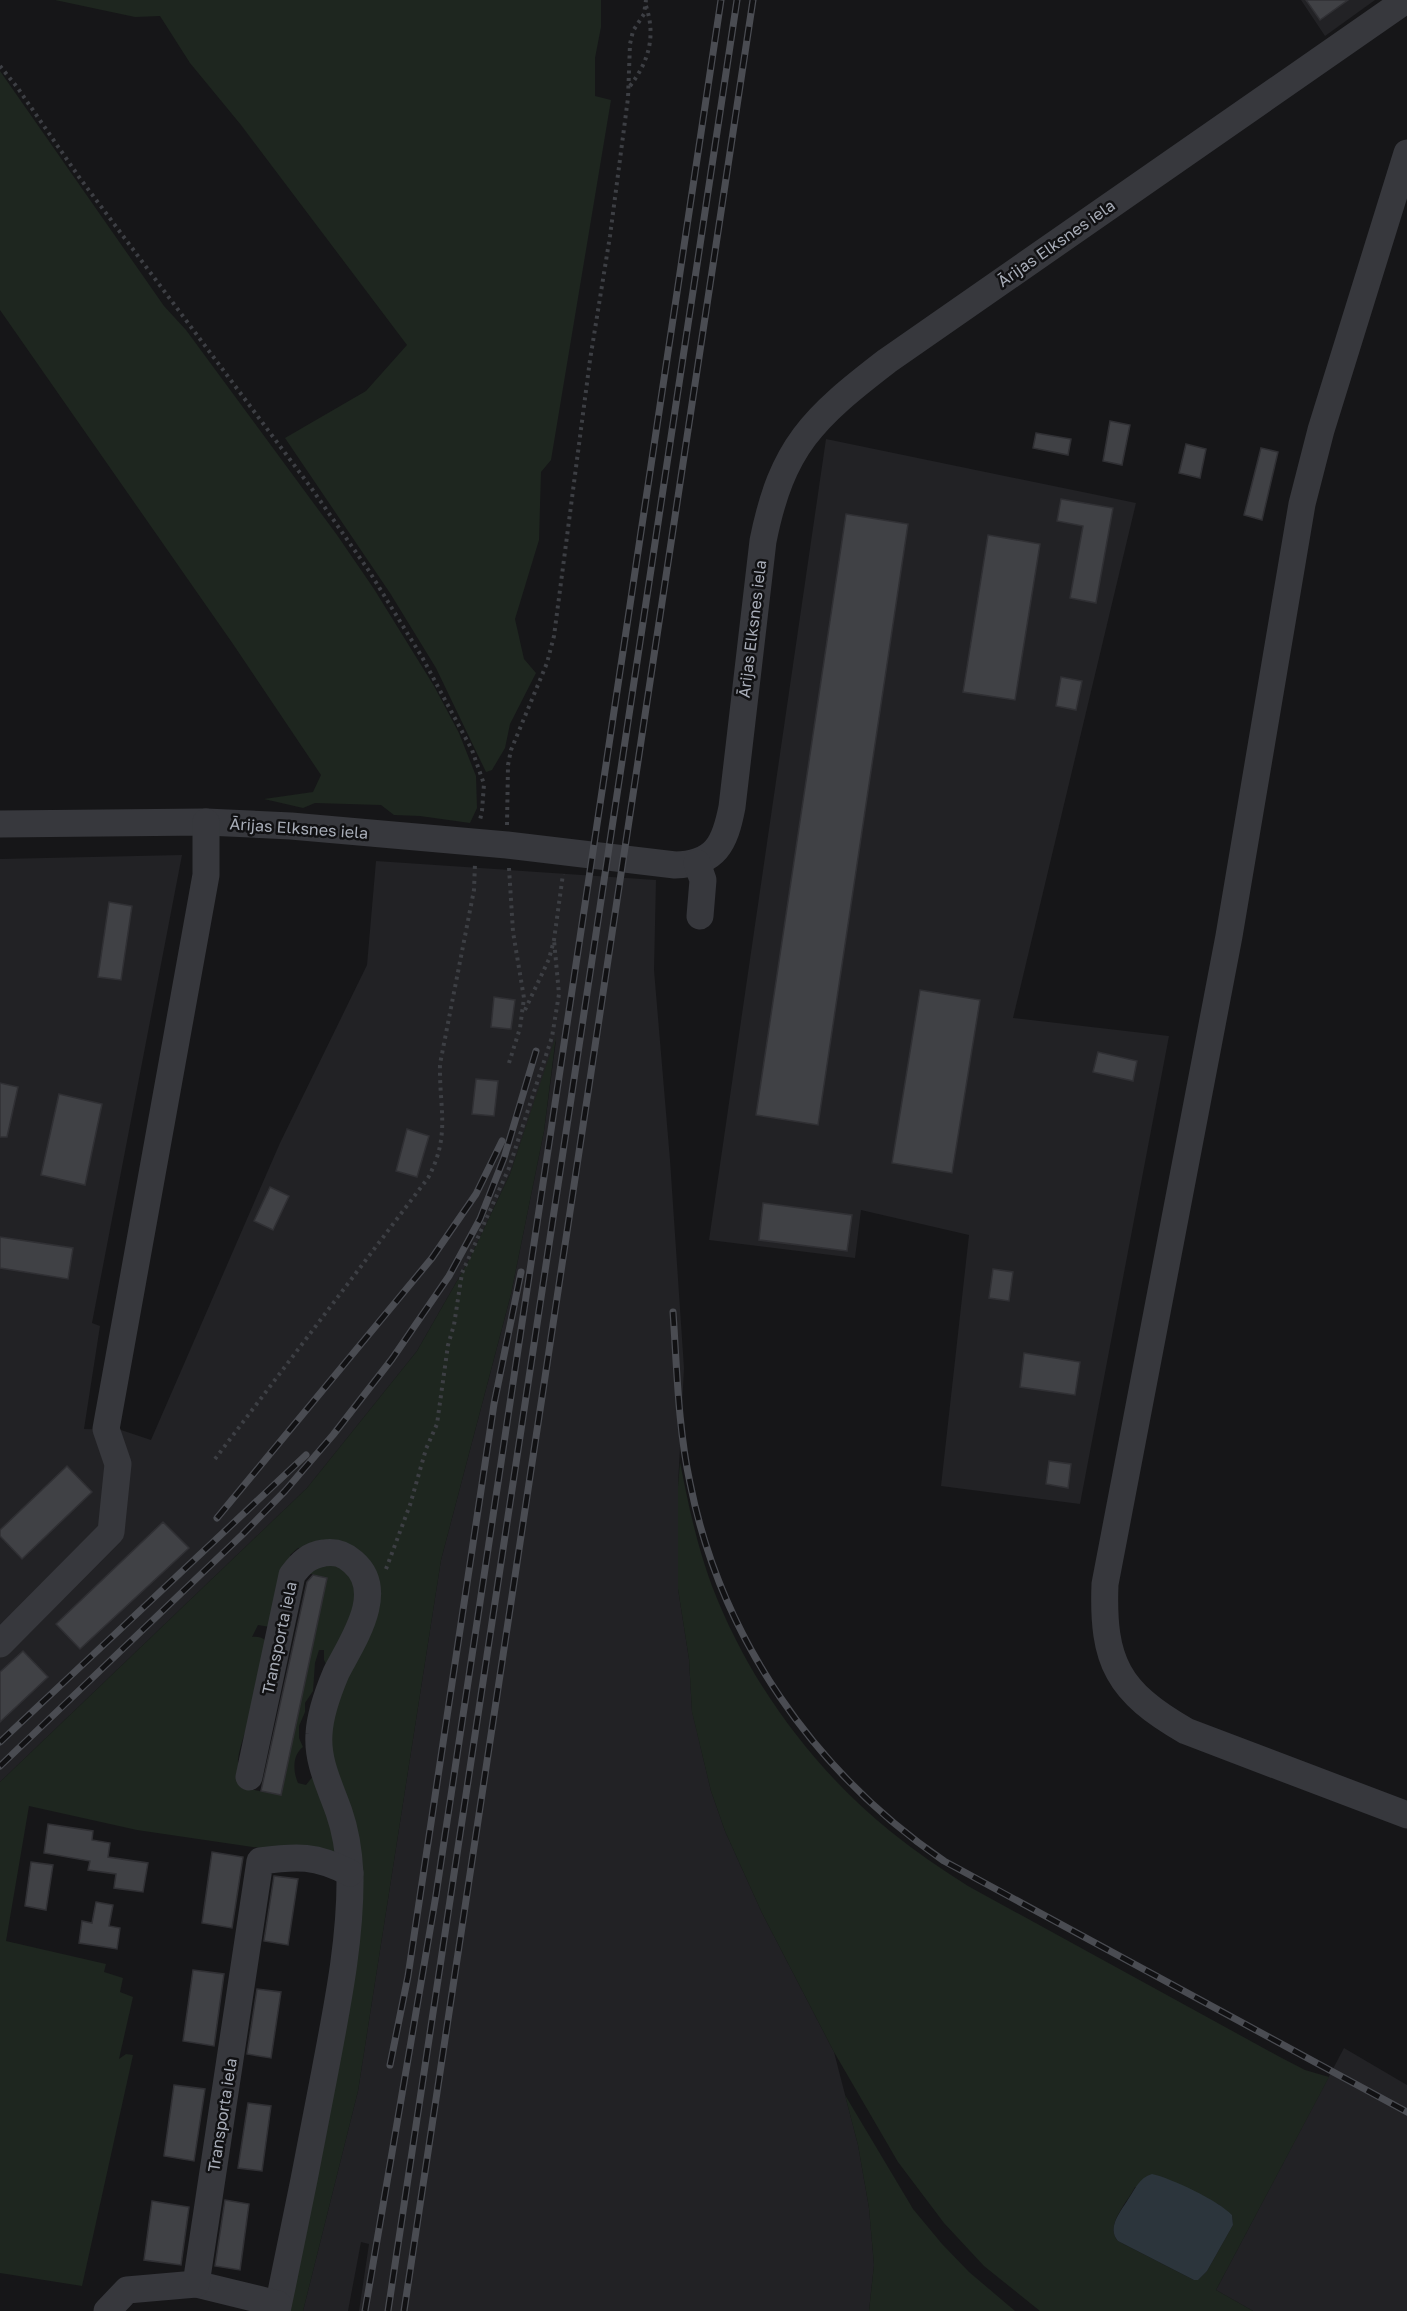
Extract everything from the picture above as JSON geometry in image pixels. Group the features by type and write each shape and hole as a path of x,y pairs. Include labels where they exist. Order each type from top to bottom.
{"street":[{"name":"Ārijas Elksnes iela","path":"0,824 206,822 291,826 507,845 669,864 697,863 713,854 724,838 732,807 762,541 770,506 781,475 808,430 847,391 887,361 1406,0"},
{"path":"1407,153 1321,430 1302,504 1225,959 1105,1584 1104,1617 1108,1647 1116,1669 1130,1690 1166,1720 1186,1731 1407,1815"},
{"path":"0,1644 111,1532 118,1464 106,1429 206,875 206,822"},
{"path":"697,863 703,880 700,916"},
{"name":"Transporta iela","path":"107,2311 127,2290 196,2284 277,2307 336,2010 349,1906 350,1873 345,1834 320,1755 319,1735 321,1715 327,1695 364,1616 368,1596 365,1577 355,1563 343,1554 332,1551 314,1555 301,1563 292,1575 249,1778"},
{"name":"Transporta iela","path":"196,2284 260,1861 296,1856 311,1857 330,1862 350,1873"}],"path":[{"path":"629,87 639,74 649,52 652,36 646,3"},
{"path":"524,1012 523,982 513,932 507,845 508,765 511,750 547,663 558,615 590,360 610,236 629,87 630,44 633,31 644,14 646,3"},
{"path":"0,66 79,177 312,489 369,571 454,712 484,784 483,803 474,842 474,890 440,1064 439,1083 444,1118 436,1163 428,1178 215,1459"},
{"path":"509,1063 524,1012 549,959 565,867 576,854"},
{"path":"385,1571 410,1505 426,1449 437,1424 437,1411 462,1273 509,1168 552,1037 559,994 554,940"}],"shaded area":[{"path":"55,0 601,0 601,27 595,58 595,96 611,100 551,460 541,472 539,540 515,619 524,659 536,673 510,724 505,748 492,770 486,772 436,668 390,593 285,438 366,391 407,345 241,125 190,63 160,16 135,17"},
{"path":"1301,0 1375,0 1325,36"},
{"path":"0,71 164,306 186,330 374,589 434,686 459,733 476,776 477,808 470,823 394,815 381,805 315,803 303,808 264,799 313,792 321,775 233,644 0,310"},
{"path":"826,439 1136,503 1013,1018 1169,1036 1080,1504 941,1486 969,1235 861,1210 855,1258 709,1240"},
{"path":"182,855 92,1323 100,1326 84,1429 121,1430 151,1440 280,1143 367,965 376,861 656,880 654,970 684,1368 678,1486 678,1589 689,1659 692,1711 711,1791 725,1831 762,1913 834,2052 858,2145 869,2208 874,2265 869,2311 359,2311 369,2244 361,2242 348,2311 303,2311 358,2091 441,1560 511,1294 544,1131 556,1040 510,1174 469,1260 417,1351 307,1488 0,1782 0,859"},
{"path":"556,1036 544,1131 511,1294 441,1560 358,2091 303,2311 283,2311 341,2016 354,1899 353,1851 349,1829 326,1756 327,1719 337,1683 365,1626 372,1593 371,1582 365,1568 349,1552 326,1547 298,1548 290,1555 292,1561 279,1595 273,1626 258,1625 252,1637 262,1638 267,1643 267,1661 253,1699 253,1708 240,1747 238,1764 249,1789 281,1795 327,1578 307,1573 310,1567 331,1562 341,1563 358,1576 359,1609 336,1661 326,1664 324,1650 319,1650 315,1663 313,1691 305,1703 305,1712 299,1726 299,1738 303,1747 299,1750 294,1764 298,1783 306,1785 314,1775 319,1785 336,1826 342,1860 137,1830 29,1806 6,1941 106,1964 104,1972 123,1978 120,1992 133,1997 119,2059 126,2054 133,2055 82,2286 0,2273 0,1782 307,1488 417,1351 469,1260 510,1174"},
{"path":"680,1462 693,1524 707,1571 727,1621 744,1655 763,1688 808,1750 861,1806 909,1846 968,1886 1278,2056 1305,2070 1329,2077 1216,2290 1253,2311 1040,2311 984,2266 944,2223 898,2162 834,2052 762,1913 725,1831 711,1791 692,1712 689,1659 678,1589","holes":["1135,2187 1218,2204 1232,2215 1233,2225 1207,2271 1198,2280 1118,2241 1114,2235 1115,2221"]},
{"path":"1344,2048 1407,2085 1407,2311 1253,2311 1216,2290"},
{"path":"845,2095 913,2209 969,2272 1015,2311 869,2311 874,2265 869,2208 858,2145"},
{"path":"1152,2174 1194,2191 1217,2203 1232,2215 1233,2225 1207,2271 1198,2280 1118,2241 1115,2236 1114,2224 1119,2213 1138,2184"}],"building":[{"path":"1306,0 1348,0 1320,20"},
{"path":"1110,421 1130,425 1122,465 1103,461"},
{"path":"1036,433 1071,439 1068,455 1033,448"},
{"path":"1186,444 1206,449 1200,478 1179,473"},
{"path":"1261,448 1278,452 1262,520 1244,515"},
{"path":"1061,499 1113,508 1096,603 1070,598 1083,526 1057,521"},
{"path":"846,514 908,524 818,1125 756,1115"},
{"path":"988,535 1040,544 1015,700 963,692"},
{"path":"1061,677 1082,681 1076,710 1056,706"},
{"path":"109,902 132,906 121,980 98,977"},
{"path":"920,990 980,1000 952,1173 892,1163"},
{"path":"494,997 515,1000 511,1029 491,1027"},
{"path":"1098,1052 1137,1061 1133,1081 1093,1072"},
{"path":"476,1079 498,1081 494,1116 472,1114"},
{"path":"0,1083 18,1087 7,1137 0,1137"},
{"path":"59,1094 102,1104 85,1185 41,1175"},
{"path":"407,1129 429,1136 417,1177 396,1171"},
{"path":"270,1187 289,1196 273,1230 254,1221"},
{"path":"763,1203 852,1215 847,1251 759,1240"},
{"path":"0,1237 73,1248 68,1279 0,1268"},
{"path":"993,1269 1013,1272 1009,1301 989,1298"},
{"path":"1024,1353 1080,1362 1075,1395 1020,1387"},
{"path":"1049,1461 1071,1464 1068,1488 1046,1484"},
{"path":"67,1466 92,1492 22,1559 0,1536 0,1530"},
{"path":"163,1522 189,1548 80,1649 56,1624"},
{"path":"313,1575 327,1578 281,1795 261,1791 307,1582"},
{"path":"23,1651 48,1677 0,1722 0,1672"},
{"path":"48,1824 93,1831 92,1840 110,1843 108,1857 148,1863 143,1892 114,1888 116,1874 88,1870 90,1861 44,1853"},
{"path":"212,1852 243,1857 232,1928 202,1923"},
{"path":"31,1862 53,1865 46,1910 25,1906"},
{"path":"274,1876 298,1879 288,1945 264,1941"},
{"path":"96,1902 113,1905 109,1926 120,1928 117,1949 79,1943 82,1921 92,1923"},
{"path":"193,1970 224,1974 214,2046 183,2041"},
{"path":"257,1989 281,1992 271,2058 247,2054"},
{"path":"174,2085 205,2089 194,2161 164,2156"},
{"path":"248,2103 271,2106 262,2171 238,2168"},
{"path":"225,2200 249,2204 240,2270 215,2266"},
{"path":"152,2201 189,2207 181,2265 144,2260"}],"railway":[{"path":"365,2311 436,1895 721,0"},
{"path":"388,2311 737,0"},
{"path":"404,2311 753,0"},
{"path":"0,1766 242,1535 285,1491 333,1435 392,1359 449,1276 480,1219 504,1158 536,1051"},
{"path":"217,1518 432,1258 476,1194 502,1141"},
{"path":"390,2065 408,1976 494,1404 521,1272"},
{"path":"673,1312 678,1398 686,1462 704,1540 724,1595 750,1647 780,1697 815,1743 854,1786 897,1826 944,1861 1407,2112"},
{"path":"0,1742 306,1455"}]}
